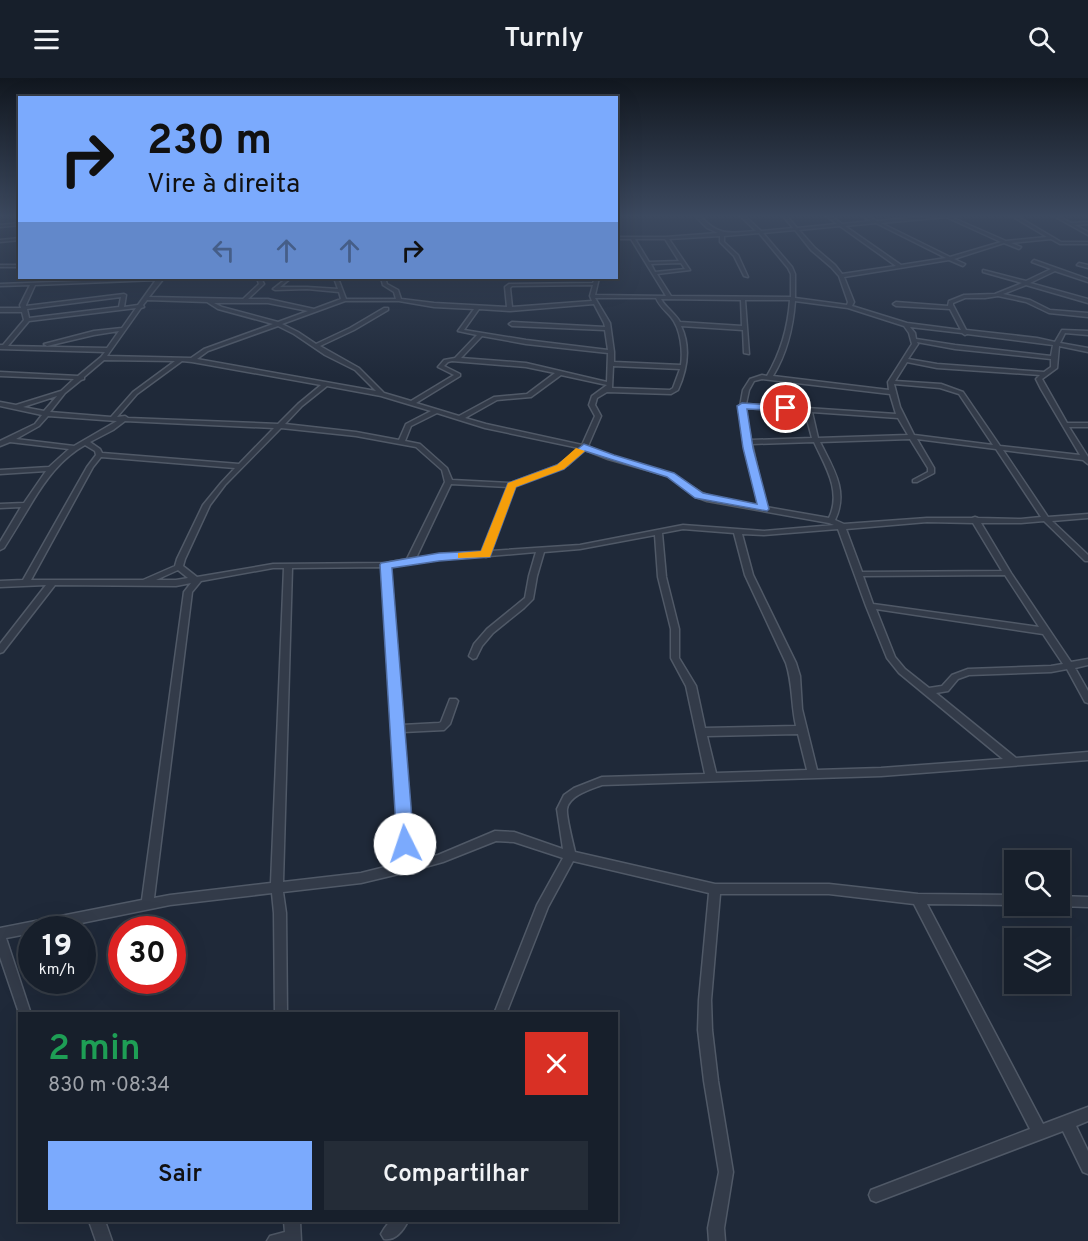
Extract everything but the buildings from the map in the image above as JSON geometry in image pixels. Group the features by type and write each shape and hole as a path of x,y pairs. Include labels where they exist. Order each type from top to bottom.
{"street":[{"path":"654,269 669,297"},
{"path":"656,273 687,269"},
{"path":"743,269 746,276"},
{"path":"769,378 782,358 783,347 790,331 793,299 793,274 791,269"},
{"path":"834,269 841,276 851,302 849,308"},
{"path":"841,276 880,269"},
{"path":"999,295 1054,269"},
{"path":"1056,269 1088,280"},
{"path":"985,270 1088,301"},
{"path":"0,285 88,279"},
{"path":"17,407 63,392 82,378 103,358 161,279"},
{"path":"245,300 262,284 260,279"},
{"path":"288,279 275,289 307,288 340,291"},
{"path":"336,279 344,300"},
{"path":"383,279 385,285 398,293 399,300"},
{"path":"510,309 507,287 511,285 597,281 593,299 604,315 608,329 611,352 609,387"},
{"path":"27,320 24,299 33,282"},
{"path":"0,310 24,309 124,295 126,297 121,308"},
{"path":"965,333 951,308 951,302 962,295 999,295 1028,301 1049,311 1088,315"},
{"path":"413,402 457,376 441,367 446,361 457,359 526,365 561,372 609,387 672,392 676,389 685,358 680,328 657,296"},
{"path":"192,360 206,350 344,300 399,300 434,305 510,309 593,299 657,296 743,300 793,299 849,308 906,325 1088,350"},
{"path":"147,298 280,302 315,311"},
{"path":"743,300 747,353"},
{"path":"208,301 220,308 278,324 357,369 382,393"},
{"path":"896,304 951,308"},
{"path":"2,347 27,320 142,306"},
{"path":"477,308 461,330 480,336 611,352"},
{"path":"316,346 386,309"},
{"path":"512,324 608,329"},
{"path":"680,328 695,325 744,328"},
{"path":"906,325 915,344 891,382 898,416 914,437 930,468 931,473 915,481"},
{"path":"39,347 94,333 123,329"},
{"path":"1086,460 1051,404 1039,379 1054,368 1053,358 1058,337 1064,331 1088,333"},
{"path":"457,359 480,336"},
{"path":"914,340 1053,358"},
{"path":"2,347 107,350"},
{"path":"103,358 192,360 382,393 485,426 584,447 610,458 670,475 699,495 831,521 841,526 891,658 902,671 1013,761"},
{"path":"113,418 132,395 180,360"},
{"path":"906,360 938,366 1044,374"},
{"path":"611,364 683,367"},
{"path":"460,418 496,398 529,396 561,372"},
{"path":"0,374 82,378"},
{"path":"763,509 742,406 746,390 752,380 769,378 892,392"},
{"path":"891,382 941,386 956,389 961,393 1047,520 1088,559"},
{"path":"179,567 181,558 207,504 239,466 280,428 300,405 326,384"},
{"path":"449,482 512,485 561,467 584,447 598,416 592,405 594,397 609,387"},
{"path":"0,444 32,429 48,414 63,392"},
{"path":"0,404 48,414 90,418 298,427 345,432 401,442 424,449 445,469 449,482 411,560"},
{"path":"742,406 898,416"},
{"path":"808,410 816,440 834,475 838,509 831,521"},
{"path":"401,442 408,424 437,411"},
{"path":"0,548 51,469 75,448 114,428 125,418"},
{"path":"1066,425 1088,425"},
{"path":"748,442 914,437 1086,460"},
{"path":"0,438 75,448"},
{"path":"86,443 98,450 99,455"},
{"path":"99,455 239,466"},
{"path":"26,582 90,467 99,455"},
{"path":"0,472 51,469"},
{"path":"486,555 512,485"},
{"path":"0,506 28,505"},
{"path":"0,584 26,582 176,583 197,581 235,572 288,566 386,565 411,560 541,550 613,542 658,531 700,527 764,533 927,520 1047,520 1088,516"},
{"path":"975,519 1007,573 1070,667 1088,700"},
{"path":"658,531 662,577 674,621 675,658 677,666 691,686 711,776"},
{"path":"737,531 749,575 791,663 802,730 813,775"},
{"path":"473,656 478,640 529,599 541,550"},
{"path":"386,565 407,867"},
{"path":"281,1012 280,914 277,887 288,566"},
{"path":"179,567 197,581"},
{"path":"146,583 179,567"},
{"path":"860,574 1007,573"},
{"path":"147,905 188,592 197,581"},
{"path":"0,650 52,583"},
{"path":"176,583 188,592"},
{"path":"870,606 1045,631"},
{"path":"927,691 945,689 955,676 968,672 1070,667 1088,662"},
{"path":"397,729 441,727 445,724 453,701"},
{"path":"702,732 802,730"},
{"path":"501,1012 543,905 570,856 562,809 569,795 602,781 711,776 813,775 1088,756"},
{"path":"0,934 170,900 361,878 459,853 495,836 514,837 570,856 715,889 829,889 918,899 1004,900"},
{"path":"715,889 705,1000 705,1030 726,1172 716,1228 717,1241"},
{"path":"918,899 1039,1132"},
{"path":"1070,901 1088,902"},
{"path":"0,939 24,1012"},
{"path":"876,1195 1088,1114"},
{"path":"1067,1123 1088,1167"},
{"path":"97,1222 104,1241"},
{"path":"275,1241 293,1239 292,1222"},
{"path":"389,1234 398,1222"}],"slow traffic":[{"path":"462,556 486,555 514,483 561,467 580,451"}],"route":[{"path":"405,844 386,565 439,557 486,555 512,485 561,467 584,447 610,458 670,475 690,490 710,499 763,509 748,448 742,406 786,408"}]}
